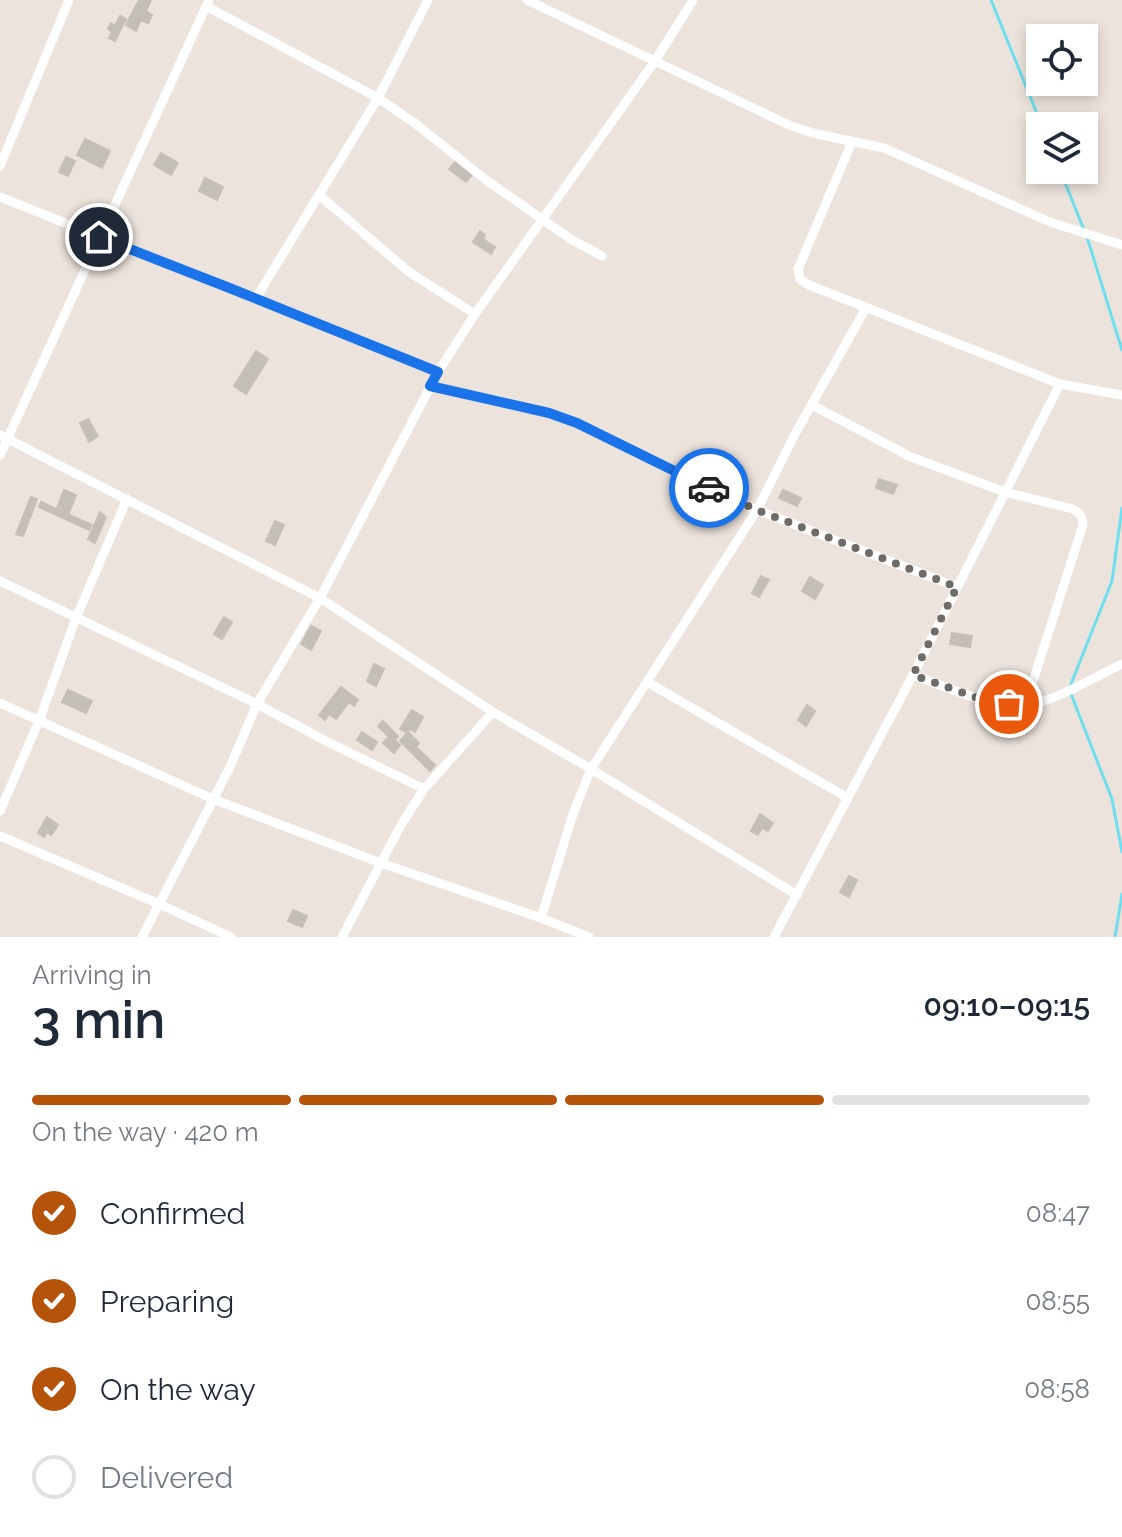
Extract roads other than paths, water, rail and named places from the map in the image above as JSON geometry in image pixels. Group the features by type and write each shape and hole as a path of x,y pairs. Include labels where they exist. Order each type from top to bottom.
{"street":[{"path":"0,166 69,0"},
{"path":"256,298 378,98 428,0"},
{"path":"527,0 791,126 893,151 1050,222 1122,245"},
{"path":"142,937 230,767 257,704 320,598 438,372 475,314 655,61 693,0"},
{"path":"0,455 4,437 207,3 378,98 486,180 572,240 602,256"},
{"path":"852,142 798,269 800,279 1060,384 1122,395"},
{"path":"319,195 409,272 475,314"},
{"path":"0,197 438,372"},
{"path":"541,918 573,814 591,769 757,510 866,308"},
{"path":"774,937 913,675 1060,384"},
{"path":"430,386 549,413 577,423 757,510 957,587"},
{"path":"812,405 911,457 1005,492 1080,513 1083,525 1025,706"},
{"path":"4,437 320,598 493,712 797,895"},
{"path":"0,811 127,499"},
{"path":"0,581 257,704 424,789"},
{"path":"913,675 992,703 1025,706 1049,699 1122,664"},
{"path":"647,682 848,798"},
{"path":"0,703 213,799 585,936"},
{"path":"342,937 401,825 424,789 493,712"},
{"path":"0,836 231,937"}],"waterway":[{"path":"991,0 1036,112"},
{"path":"1066,184 1084,230"},
{"path":"1087,237 1122,350"},
{"path":"1122,508 1112,581 1069,689 1112,799 1122,852"},
{"path":"1115,937 1122,894"}]}
